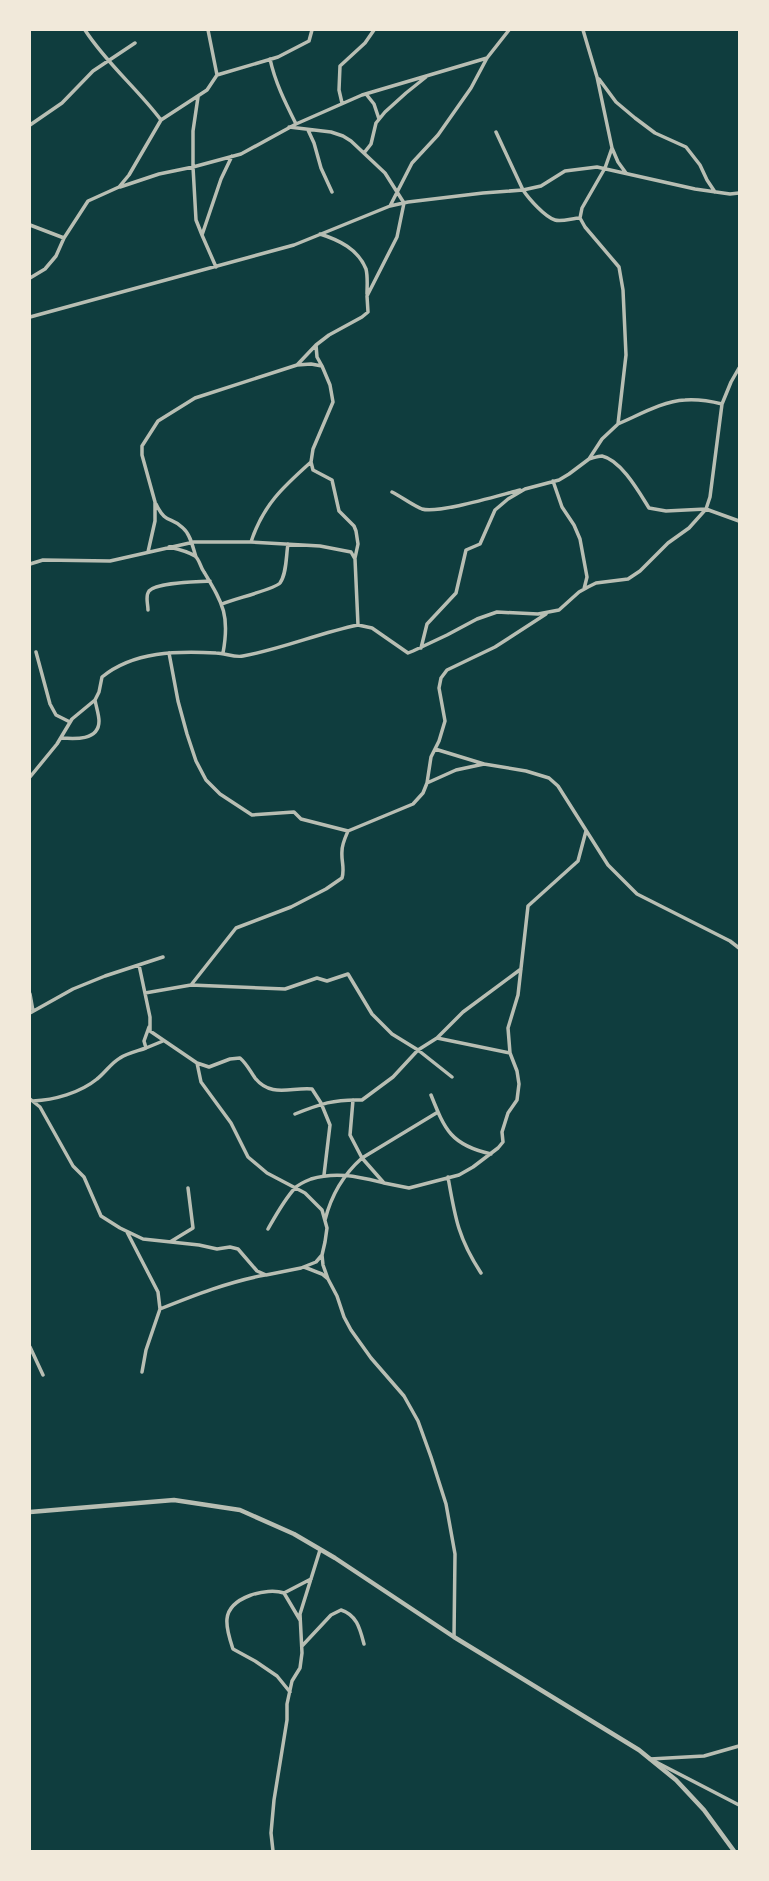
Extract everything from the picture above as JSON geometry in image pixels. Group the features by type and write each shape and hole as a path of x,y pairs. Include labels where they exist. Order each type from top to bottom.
{"street":[{"path":"85,30 108,61 146,100 161,120"},
{"path":"208,30 217,75"},
{"path":"119,187 129,175 161,120 207,90 217,75 289,52 309,41 312,30"},
{"path":"342,103 339,90 340,66 365,43 372,35 374,30"},
{"path":"390,206 412,163 438,135 471,88 487,58 509,30"},
{"path":"583,30 598,77 612,148 618,162 626,173"},
{"path":"30,125 62,103 93,71 135,43"},
{"path":"30,278 45,269 52,260 61,247 64,238 88,201 119,187 159,174 241,154 289,127 342,103 366,94 487,58"},
{"path":"270,59 281,95 296,124"},
{"path":"364,153 371,144 376,123 379,119 406,92 428,76"},
{"path":"598,77 616,102 635,118 655,133 686,147 700,165 715,192"},
{"path":"366,94 374,104 379,119"},
{"path":"198,97 193,131 192,167 196,220 216,267"},
{"path":"289,127 343,136 385,173 404,203 397,237 367,296"},
{"path":"308,130 314,143 321,168 332,192"},
{"path":"496,132 523,190 545,214 555,220 580,218"},
{"path":"612,148 605,168 582,208 580,218 585,227 619,267 623,290 626,355 618,424"},
{"path":"202,235 221,179 232,156"},
{"path":"30,317 294,245 390,206 483,193 523,190 541,186 564,171 597,167 715,192 730,194 739,192"},
{"path":"30,225 64,238"},
{"path":"297,365 316,345 329,335 362,317 368,312 366,269 350,247 340,241 320,234"},
{"path":"316,345 317,357 330,385 333,402 318,434 311,462 313,470 332,480 339,511 354,526 356,531 358,544 355,559 358,625"},
{"path":"148,552 155,521 155,502 142,455 142,446 158,421 195,398 297,365 311,364 322,366"},
{"path":"30,777 61,738 70,722 95,700 99,692 102,677 122,664 149,655 185,652 223,653 240,657 281,648 334,630 358,625 372,628 408,653 421,648 477,619 497,612 538,614 559,610 584,589 596,583 628,579 640,571 668,543 688,528 706,509 710,497 722,404 731,382 739,368"},
{"path":"392,492 423,509 451,508 553,482 569,474 589,459 602,439 618,424 665,405 684,400 702,400 722,404"},
{"path":"589,459 601,456 613,462 627,476 649,508 666,511 706,509 739,520"},
{"path":"251,542 267,506 278,493 311,462"},
{"path":"553,482 562,507 574,525 580,539 587,577 584,589"},
{"path":"421,648 427,624 456,593 466,550 480,544 495,510 508,499 525,489"},
{"path":"155,502 165,518 183,527 204,572 222,604 226,624 223,653"},
{"path":"30,564 43,560 110,561 191,542 251,542 320,546 351,552 355,559"},
{"path":"222,604 235,598 274,588 280,583 284,571 288,544"},
{"path":"168,547 188,552 197,558"},
{"path":"148,610 147,595 149,590 159,586 210,581"},
{"path":"169,653 178,701 196,761 206,780 220,794 252,815 294,812 301,819 348,832 413,804 423,793 427,783 431,757 439,741 445,721 439,688 441,678 447,670 495,647 548,612"},
{"path":"36,652 50,704 56,715 70,722"},
{"path":"61,738 82,740 96,730 99,722 95,700"},
{"path":"435,749 484,764 526,771 549,778 558,786 608,865 637,894 730,941 739,948"},
{"path":"427,783 456,770 484,764"},
{"path":"268,1229 296,1186 324,1175 348,1174 408,1188 459,1174 473,1167 491,1154 503,1142 502,1132 508,1113 517,1100 519,1084 510,1053 508,1028 518,995 528,906 578,861 586,831"},
{"path":"191,985 236,928 291,907 326,889 342,878 344,869 342,852 343,843 348,832"},
{"path":"30,994 32,1012 80,986 163,957"},
{"path":"139,965 150,1016 149,1027 144,1041 146,1048"},
{"path":"294,1114 321,1103 341,1099 362,1100 393,1077 418,1050 437,1038 463,1012 521,969"},
{"path":"145,992 191,985 285,989 317,978 327,981 348,974 372,1014 392,1034 418,1050 452,1077"},
{"path":"149,1027 150,1031 163,1041 197,1063 209,1067 230,1059 240,1058 264,1087 274,1091 312,1089 321,1103 330,1126 324,1175"},
{"path":"437,1038 510,1053"},
{"path":"32,1100 46,1101 84,1087 97,1079 120,1058 163,1041"},
{"path":"197,1063 201,1082 231,1123 248,1157 268,1173 296,1186 322,1210 326,1235 322,1255 323,1265 328,1279 337,1296 344,1318 371,1358 404,1396 418,1422 446,1504 455,1554 454,1637"},
{"path":"431,1095 438,1112 452,1137 463,1145 491,1154"},
{"path":"32,1100 40,1107 56,1139 73,1166 84,1176 101,1216 143,1239 199,1245 217,1249 230,1247 238,1249 257,1270 266,1275"},
{"path":"353,1100 350,1135 362,1158 384,1183"},
{"path":"325,1222 332,1195 348,1174 352,1166 362,1158 438,1112"},
{"path":"448,1177 457,1227 468,1253 481,1273"},
{"path":"170,1242 193,1228 188,1188"},
{"path":"126,1231 158,1292 160,1309 146,1350 142,1372"},
{"path":"160,1309 210,1289 239,1280 304,1267 316,1262 322,1255"},
{"path":"304,1267 322,1274 328,1279"},
{"path":"30,1348 43,1375"},
{"path":"30,1512 174,1500 240,1510 294,1534 454,1637 639,1750 676,1780 704,1810 734,1851"},
{"path":"273,1851 271,1832 274,1800 292,1681 300,1668 302,1646 300,1614 320,1550"},
{"path":"284,1593 311,1578"},
{"path":"290,1692 277,1676 255,1661 233,1649 227,1618 233,1607 241,1600 260,1592 276,1590 284,1593 301,1622"},
{"path":"302,1646 331,1615 341,1610 349,1612 356,1620 364,1644"},
{"path":"650,1759 704,1756 739,1746"},
{"path":"650,1759 739,1805"}]}
